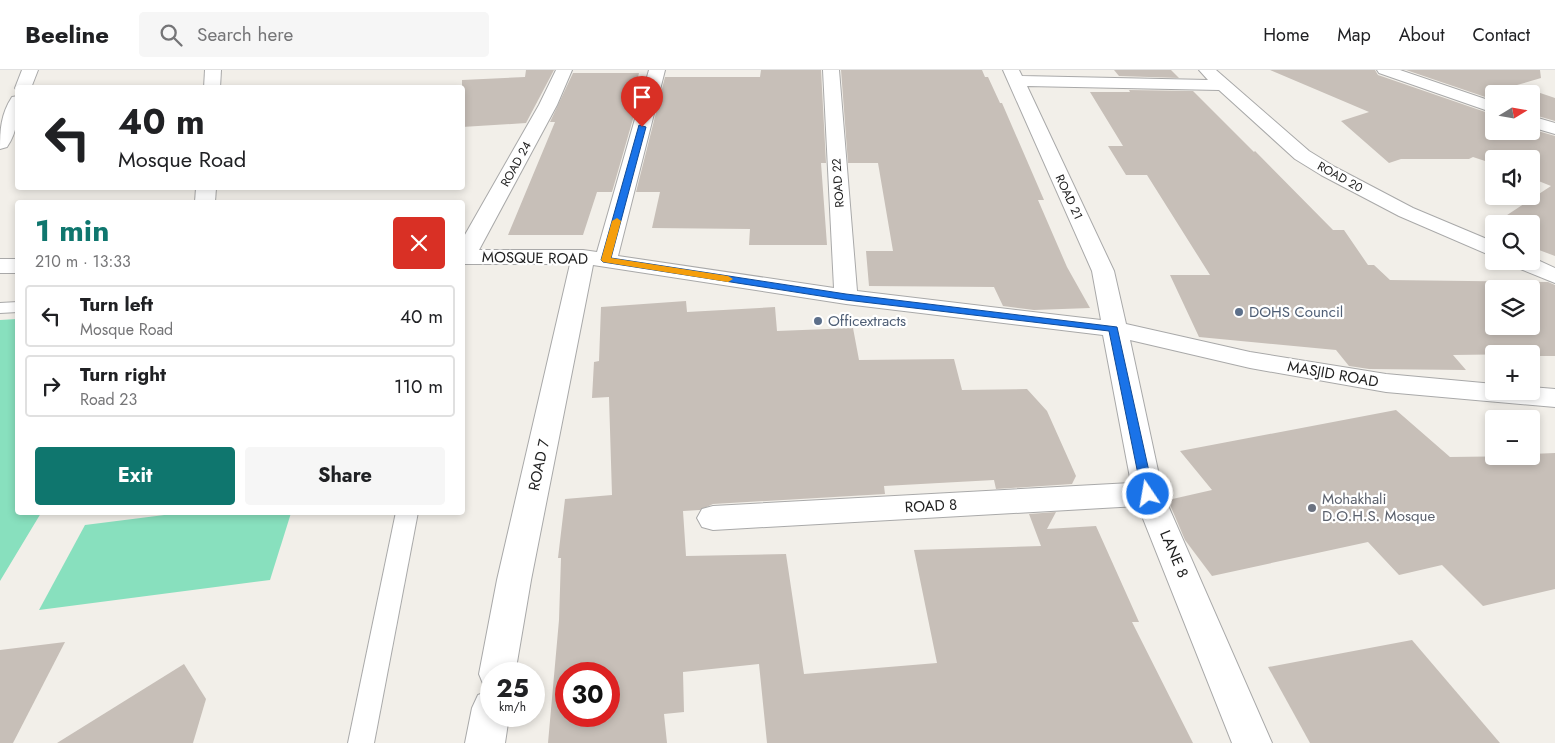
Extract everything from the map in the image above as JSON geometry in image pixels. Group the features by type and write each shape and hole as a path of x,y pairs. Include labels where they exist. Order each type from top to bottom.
{"street":[{"path":"24,85 30,70"},
{"path":"212,85 213,70"},
{"name":"ROAD 24","path":"465,253 548,105 564,70"},
{"name":"ROAD 7","path":"499,662 514,580 595,258 657,70"},
{"name":"ROAD 22","path":"831,70 846,297"},
{"name":"ROAD 20","path":"1207,70 1302,155 1328,171 1406,212 1485,246"},
{"path":"1384,70 1485,105"},
{"path":"1412,80 1440,70"},
{"path":"1013,76 1223,85"},
{"name":"ROAD 21","path":"1013,76 1103,271 1114,329"},
{"path":"0,143 15,108"},
{"path":"1540,124 1555,129"},
{"name":"MOSQUE ROAD","path":"465,257 595,258 846,297 1114,329"},
{"path":"0,266 15,266"},
{"path":"1540,270 1555,276"},
{"name":"MASJID ROAD","path":"1114,329 1250,360 1386,383 1552,400"},
{"name":"LANE 8","path":"1114,329 1148,494 1252,743"},
{"name":"ROAD 8","path":"713,518 1148,494"},
{"path":"485,743 488,727"}],"lane":[{"path":"0,308 15,307"},
{"path":"361,743 406,515"}],"green space":[{"path":"15,319 15,515 40,515 0,581 0,320"},
{"path":"164,515 290,515 270,580 39,610 85,525"}],"building":[{"path":"526,70 554,70 526,123 465,127 465,85 462,85 462,80 525,77"},
{"path":"761,70 821,70 826,163 821,163 827,245 749,245 750,229 652,228 660,192 636,192 665,77 760,77"},
{"path":"841,70 982,70 985,77 988,77 1000,103 1002,103 1044,200 1038,200 1067,267 1090,308 1034,310 1003,306 994,287 869,286 866,251 893,251 878,163 848,163"},
{"path":"1114,70 1171,70 1179,78 1119,76"},
{"path":"1270,70 1375,70 1378,75 1485,112 1485,140 1540,140 1540,132 1555,136 1555,256 1540,250 1540,215 1507,215 1522,205 1540,205 1540,193 1551,186 1540,182 1540,150 1485,150 1485,161 1473,157 1469,159 1401,159 1389,163 1341,121 1369,112"},
{"path":"1406,70 1540,70 1541,78 1517,85 1485,85 1485,97"},
{"path":"573,73 639,73 638,77 645,77 612,192 597,192 583,235 508,235 555,122 550,122"},
{"path":"1129,90 1193,91 1333,230 1344,230 1368,265 1374,265 1390,280 1485,281 1485,335 1540,335 1540,282 1548,282 1555,285 1555,356 1540,356 1540,345 1485,345 1485,355 1453,355 1466,370 1369,369 1349,366 1336,350 1199,337 1170,275 1210,275 1147,175 1126,175 1108,146 1123,146 1090,92 1130,92"},
{"path":"1540,93 1555,98 1555,121 1540,117"},
{"path":"686,301 687,312 775,307 777,331 853,328 859,360 954,359 962,390 1027,389 1047,411 1076,476 1072,484 996,489 994,480 884,486 885,494 713,504 700,510 683,511 686,556 786,554 804,674 937,663 914,550 1041,546 1029,514 1056,512 1047,529 1096,526 1139,622 1132,622 1193,743 767,743 759,664 683,672 684,712 664,714 667,743 548,743 555,665 555,727 620,727 620,662 555,662 561,558 558,558 565,499 612,495 609,397 592,398 594,362 599,361 601,307"},
{"name":"Mohakhali D.O.H.S. Mosque","path":"1396,410 1450,457 1485,457 1485,465 1540,465 1540,454 1555,453 1555,589 1483,606 1442,565 1399,575 1368,542 1212,576 1185,540 1168,500 1212,490 1180,451"},
{"path":"1412,640 1500,743 1310,743 1268,667"},
{"path":"65,642 13,743 0,743 0,650"},
{"path":"184,664 206,699 193,743 57,743"}],"slow traffic":[{"path":"617,221 606,260 728,279"}],"place":[{"name":"DOHS Council","path":"1239,312"},
{"name":"Officextracts","path":"818,321"},
{"name":"Mohakhali D.O.H.S. Mosque","path":"1312,508"}],"route":[{"path":"642,127 606,260 846,297 1114,329 1148,494"}]}
